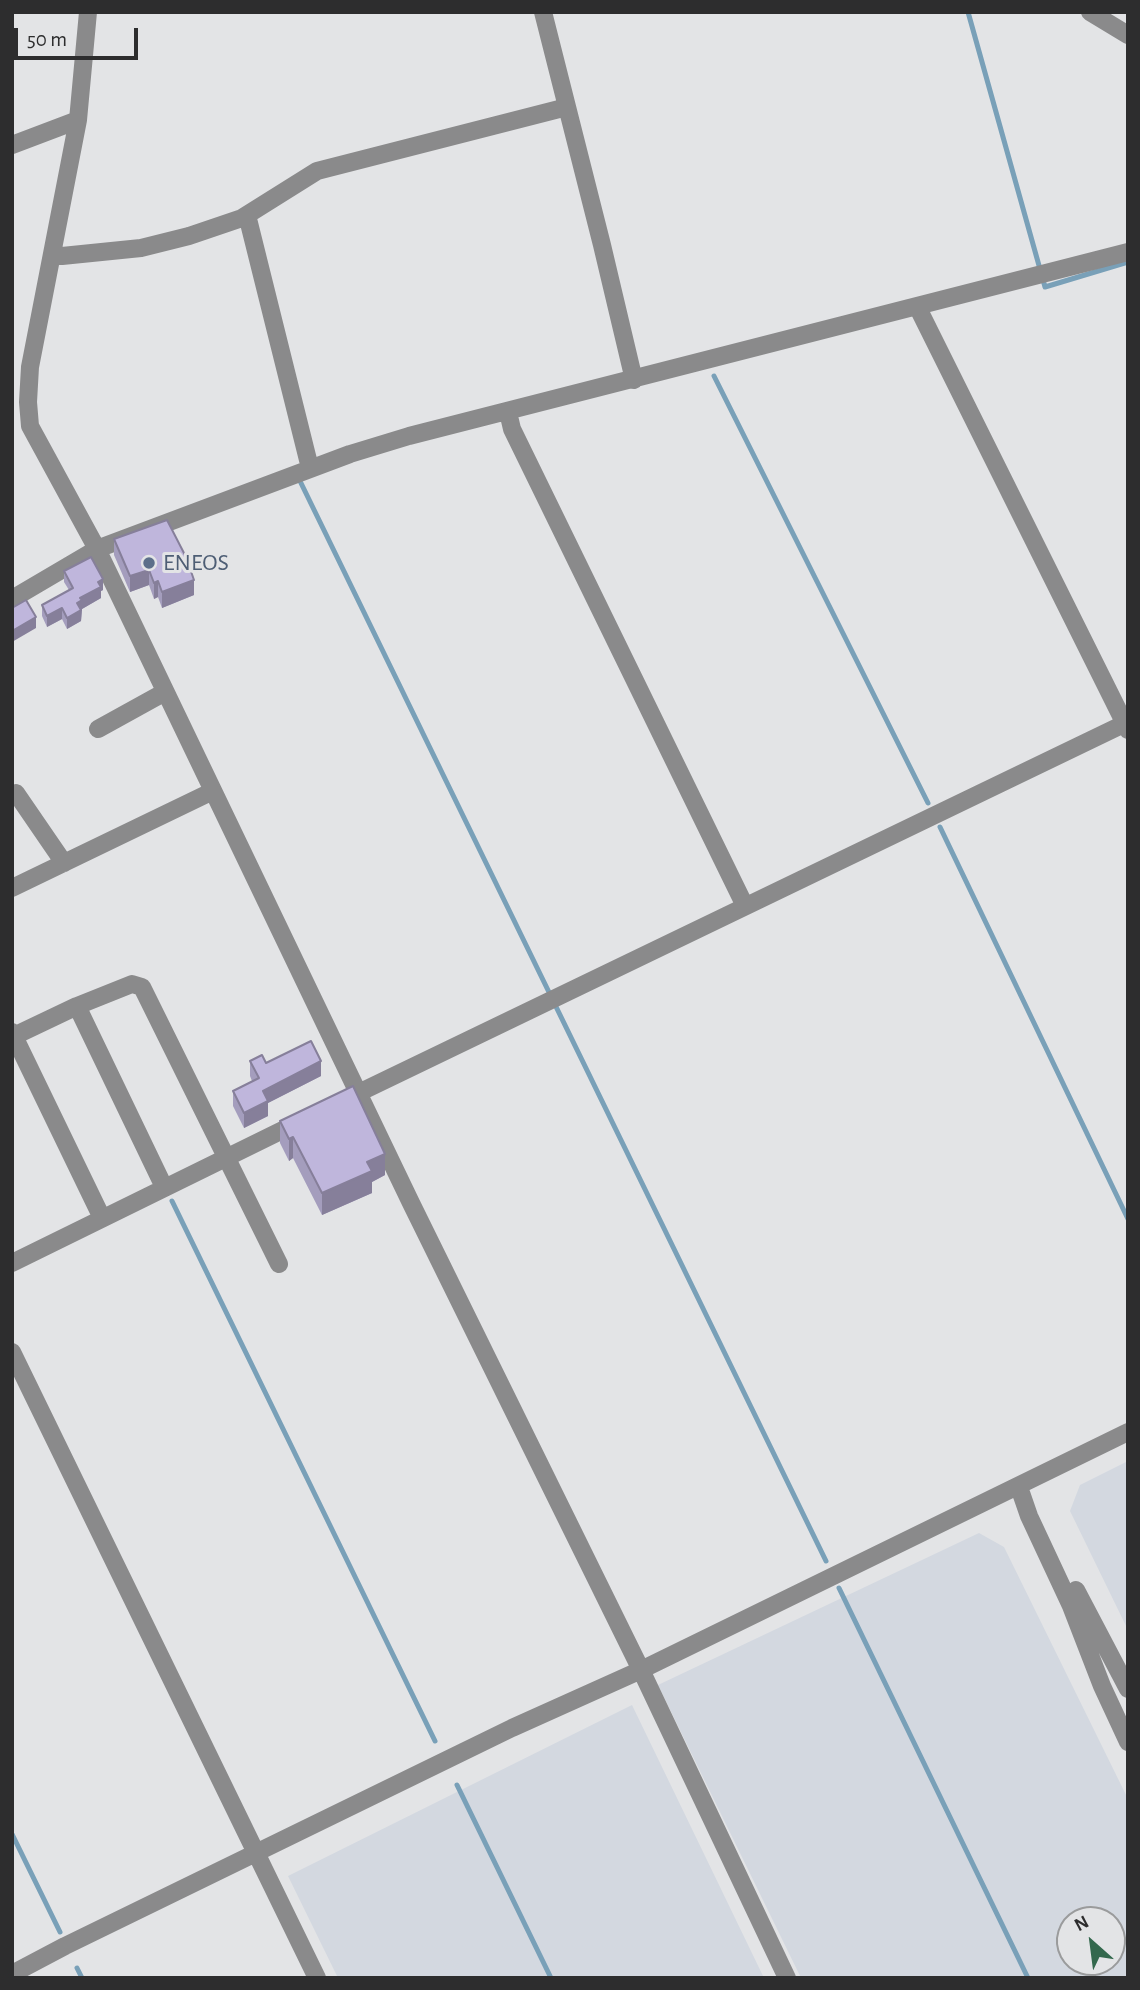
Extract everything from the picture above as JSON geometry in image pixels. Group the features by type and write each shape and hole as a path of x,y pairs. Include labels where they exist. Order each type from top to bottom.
{"street":[{"path":"88,12 78,120 30,367 27,402 30,426 97,549 358,1093 641,1670 787,1978"},
{"path":"542,12 634,380"},
{"path":"1090,12 1128,35"},
{"path":"52,255 141,248 189,236 247,215 317,171 567,107"},
{"path":"12,145 78,120"},
{"path":"247,215 310,468"},
{"path":"12,599 97,549 310,468 409,436 1128,252"},
{"path":"12,1264 226,1156 1127,725 916,306"},
{"path":"508,412 512,429 745,906"},
{"path":"98,729 165,692"},
{"path":"12,888 213,791"},
{"path":"16,793 64,863"},
{"path":"102,1217 13,1034 132,984 142,987 279,1264"},
{"path":"77,1006 163,1187"},
{"path":"12,1352 317,1978"},
{"path":"12,1974 512,1728 641,1670 1128,1432"},
{"path":"1019,1487 1039,1513 1128,1689"},
{"path":"1019,1487 1029,1516 1071,1606 1102,1686 1128,1742"}],"shaded area":[{"path":"1128,1461 1128,1630 1070,1511 1080,1485"},
{"path":"979,1533 1004,1547 1128,1799 1128,1978 801,1978 658,1685"},
{"path":"632,1705 764,1978 338,1978 288,1876"}],"building":[{"name":"ENEOS","path":"167,520 186,557 194,580 162,592 158,581 154,583 149,570 130,576 114,539"},
{"path":"91,557 103,579 98,582 101,587 80,598 82,600 77,603 81,610 67,618 62,608 47,616 42,605 73,588 64,571"},
{"path":"26,600 36,617 12,631 12,608"},
{"path":"311,1041 321,1061 263,1091 268,1101 244,1113 233,1091 259,1078 250,1061 262,1055 266,1063"},
{"path":"353,1086 385,1154 367,1162 372,1171 322,1193 293,1137 289,1139 280,1121"}],"waterway":[{"path":"968,12 1045,287 1128,262"},
{"path":"714,376 928,803"},
{"path":"300,481 826,1561"},
{"path":"940,827 1128,1219"},
{"path":"172,1201 435,1741"},
{"path":"839,1588 1028,1978"},
{"path":"457,1785 551,1978"},
{"path":"12,1834 60,1932"},
{"path":"77,1968 82,1978"}],"place":[{"name":"ENEOS","path":"149,563"}]}
